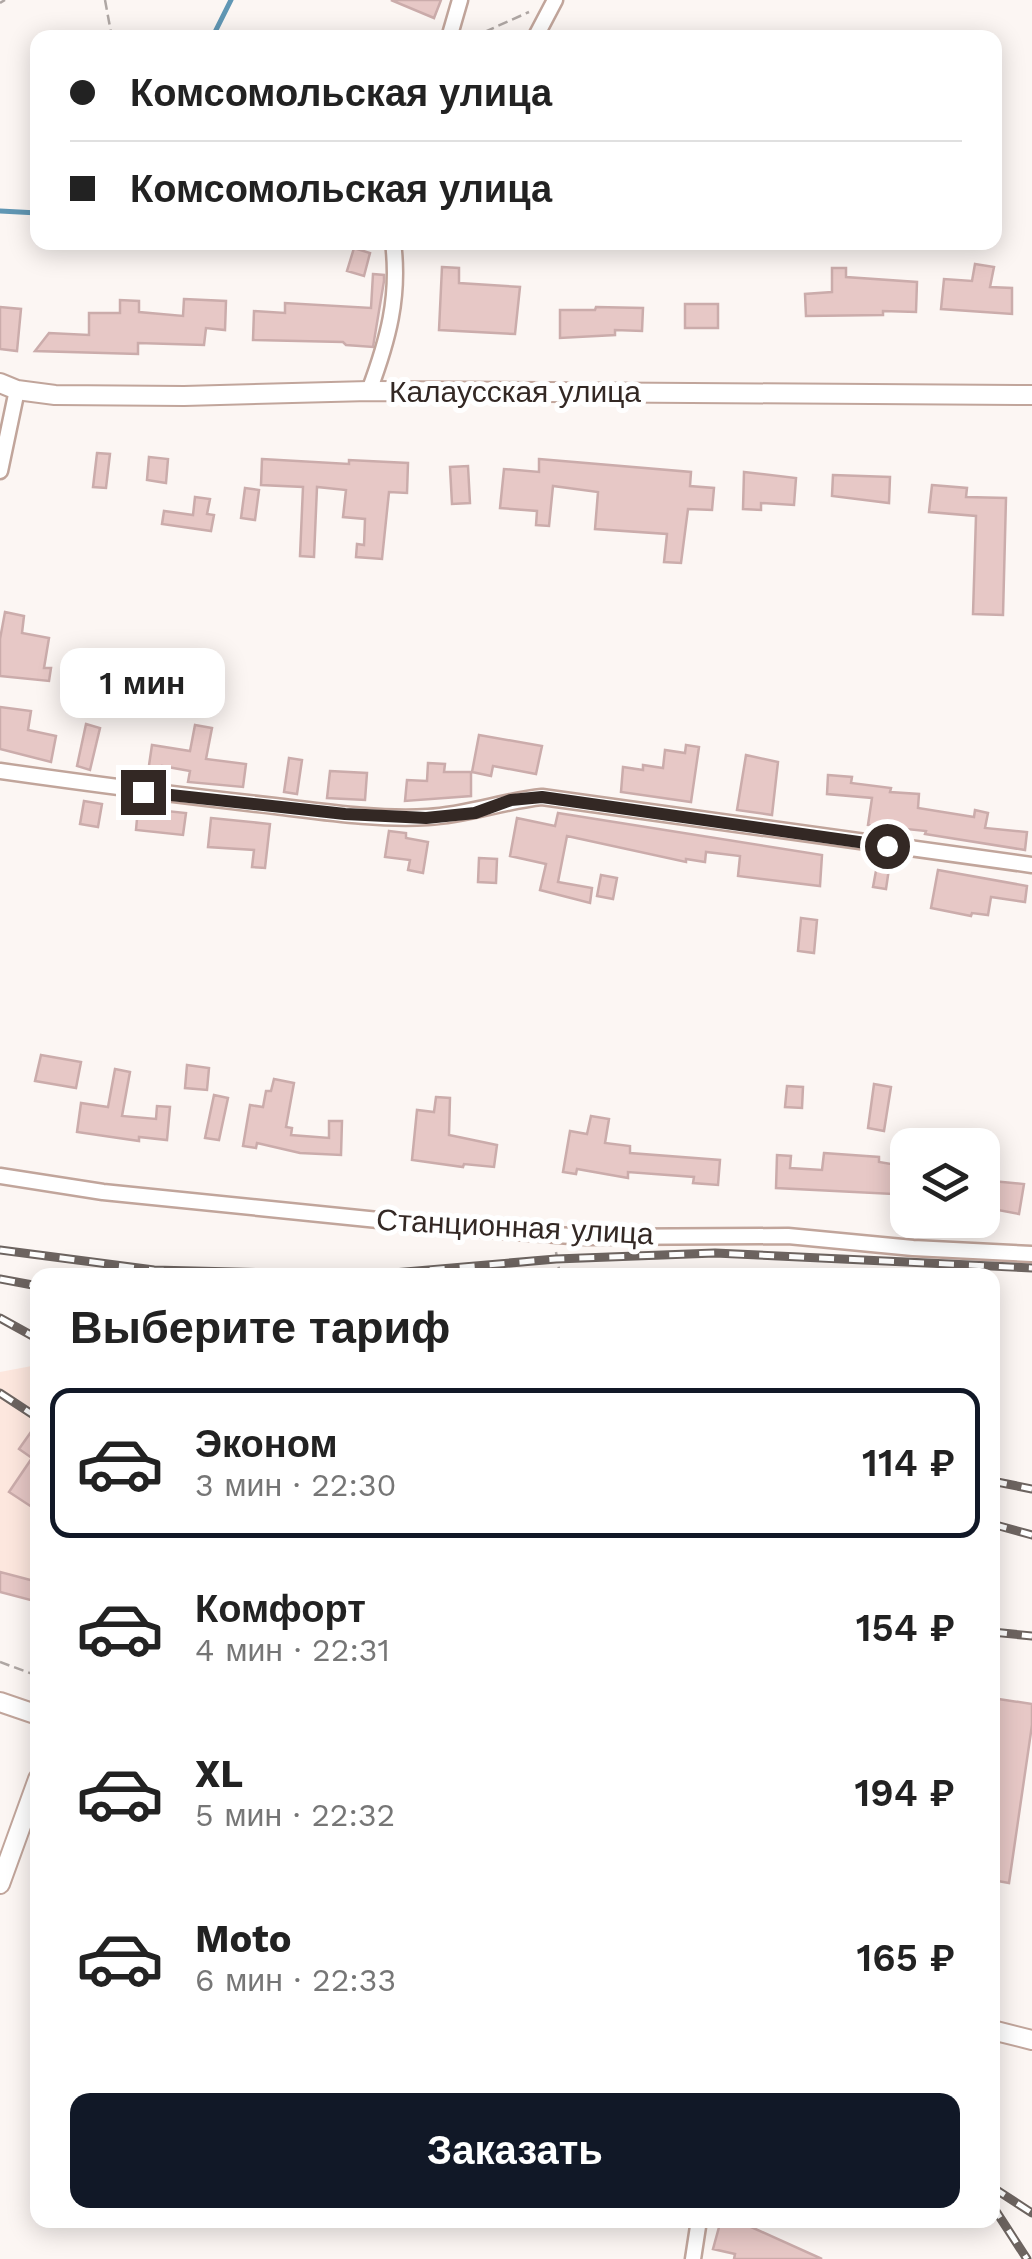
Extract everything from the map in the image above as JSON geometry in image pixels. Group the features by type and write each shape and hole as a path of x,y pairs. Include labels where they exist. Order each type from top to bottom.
{"street":[{"path":"451,30 460,0"},
{"path":"539,30 555,0"},
{"path":"370,390 389,338 394,250"},
{"path":"0,471 9,386"},
{"name":"Калаусская улица","path":"9,386 55,395 184,396 370,390 1032,396"},
{"path":"0,771 143,792 345,814 426,818 475,813 511,800 542,797 1032,865"},
{"name":"Станционная улица","path":"0,1176 103,1192 448,1228 584,1237 788,1236 1032,1254"},
{"path":"0,1702 30,1711"},
{"path":"0,1884 30,1801"},
{"path":"1000,2032 1032,2040"},
{"path":"692,2259 697,2228"}],"path":[{"path":"0,4 5,0"},
{"path":"105,0 111,30"},
{"path":"488,30 533,10"},
{"path":"555,1234 559,1268"},
{"path":"0,1662 30,1673"}],"shaded area":[{"path":"30,1366 30,1600 0,1592 0,1372"}],"building":[{"path":"391,0 441,0 434,18"},
{"path":"353,250 370,253 364,276 347,271"},
{"path":"975,264 994,267 990,287 1012,288 1012,314 941,309 944,279 972,281"},
{"path":"442,267 459,268 459,283 520,287 515,334 439,330"},
{"path":"832,268 846,268 846,277 917,282 916,312 806,316 805,294 832,292"},
{"path":"373,274 384,275 384,281 373,347 343,342 253,340 254,311 285,313 285,303 371,308"},
{"path":"184,299 226,301 225,330 206,328 204,345 138,343 138,354 35,351 49,333 89,335 89,313 120,313 120,300 139,301 139,312 183,316"},
{"path":"685,304 718,304 718,328 685,328"},
{"path":"0,307 21,309 17,351 0,349"},
{"path":"643,308 642,331 615,330 615,335 560,338 560,310"},
{"path":"97,453 110,454 106,488 93,487"},
{"path":"149,457 168,459 166,483 147,480"},
{"path":"262,459 408,463 407,493 389,492 382,559 356,557 357,544 364,545 365,519 343,517 346,490 317,487 314,557 300,556 303,487 261,485"},
{"path":"539,459 691,472 690,486 714,488 712,510 688,509 681,563 664,562 667,534 595,529 598,492 553,486 549,526 536,525 537,511 500,508 504,469 539,472"},
{"path":"468,466 470,503 452,504 450,467"},
{"path":"744,472 796,478 794,505 761,503 761,510 743,509"},
{"path":"833,475 890,477 889,503 832,496"},
{"path":"932,485 967,488 966,497 1006,498 1003,615 973,614 976,516 929,512"},
{"path":"245,488 259,490 255,520 241,518"},
{"path":"195,497 210,499 207,514 214,515 211,531 162,524 164,511 193,515"},
{"path":"5,612 24,616 22,633 49,638 44,668 51,668 49,681 0,676"},
{"path":"0,707 31,711 28,730 56,736 51,762 0,749"},
{"path":"86,724 100,728 90,770 77,766"},
{"path":"195,725 212,728 206,759 246,764 243,787 188,782 190,771 162,766 160,781 147,779 152,745 190,751"},
{"path":"479,735 542,746 536,774 493,766 491,776 472,772"},
{"path":"686,745 699,747 691,802 621,792 623,767 663,768 665,750 685,753"},
{"path":"746,755 778,762 772,815 737,810"},
{"path":"289,758 302,760 297,794 284,792"},
{"path":"428,763 445,764 444,772 471,772 471,796 405,801 407,780 427,781"},
{"path":"330,771 367,773 365,800 327,798"},
{"path":"828,775 852,777 851,783 891,788 890,792 919,794 918,808 974,817 975,810 988,813 985,828 1027,832 1025,850 925,834 926,831 868,825 872,798 827,794"},
{"path":"84,801 102,804 98,827 80,824"},
{"path":"138,808 186,813 183,835 136,830"},
{"path":"558,813 822,855 820,886 738,876 740,856 706,852 705,862 686,862 567,836 558,882 592,888 590,903 540,890 546,864 510,856 517,818 555,826"},
{"path":"211,818 270,824 265,868 252,867 254,850 208,847"},
{"path":"389,831 428,842 423,873 408,870 410,860 385,857"},
{"path":"479,858 497,859 496,883 478,882"},
{"path":"878,860 890,862 886,889 873,887"},
{"path":"938,870 1027,886 1025,902 991,897 988,915 971,916 931,908"},
{"path":"601,875 617,878 613,899 597,896"},
{"path":"801,918 817,920 814,953 798,951"},
{"path":"41,1055 81,1062 76,1088 35,1081"},
{"path":"187,1065 209,1068 207,1090 185,1088"},
{"path":"115,1069 130,1072 122,1116 156,1119 157,1106 170,1107 167,1140 139,1137 139,1141 77,1132 81,1103 108,1107"},
{"path":"274,1079 294,1083 286,1127 292,1128 291,1135 329,1138 329,1121 342,1121 341,1155 300,1153 257,1143 256,1148 243,1146 250,1105 263,1107 266,1091 271,1091"},
{"path":"874,1084 891,1087 884,1131 868,1128"},
{"path":"787,1086 803,1087 802,1108 785,1107"},
{"path":"214,1095 228,1098 219,1140 205,1138"},
{"path":"436,1097 450,1098 449,1135 497,1145 494,1167 412,1160 417,1110 434,1112"},
{"path":"591,1116 609,1119 605,1143 630,1146 630,1153 720,1160 718,1185 693,1183 694,1177 628,1172 628,1178 577,1169 576,1174 563,1172 570,1131 587,1134"},
{"path":"824,1153 879,1157 879,1162 890,1164 890,1194 776,1188 777,1155 791,1156 790,1168 822,1170"},
{"path":"1000,1182 1024,1184 1019,1214 1000,1210"},
{"path":"30,1433 30,1457 19,1449"},
{"path":"30,1461 30,1506 9,1492"},
{"path":"0,1572 30,1580 30,1600 0,1592"},
{"path":"1000,1699 1032,1704 1009,1883 1000,1881"},
{"path":"719,2228 753,2228 822,2259 734,2259 735,2254 713,2249"}],"waterway":[{"path":"216,30 231,0"},
{"path":"0,211 30,213"}],"railway":[{"path":"0,1250 139,1268"},
{"path":"451,1268 556,1259 715,1253 1032,1268"},
{"path":"0,1279 30,1285"},
{"path":"0,1318 30,1335"},
{"path":"0,1393 30,1413"},
{"path":"1000,1483 1032,1489"},
{"path":"1000,1526 1032,1535"},
{"path":"1000,1633 1032,1636"},
{"path":"1000,2192 1032,2213"},
{"path":"1000,2217 1027,2259"}],"route":[{"path":"143,792 345,814 426,818 475,813 511,800 542,797 887,846"}]}
